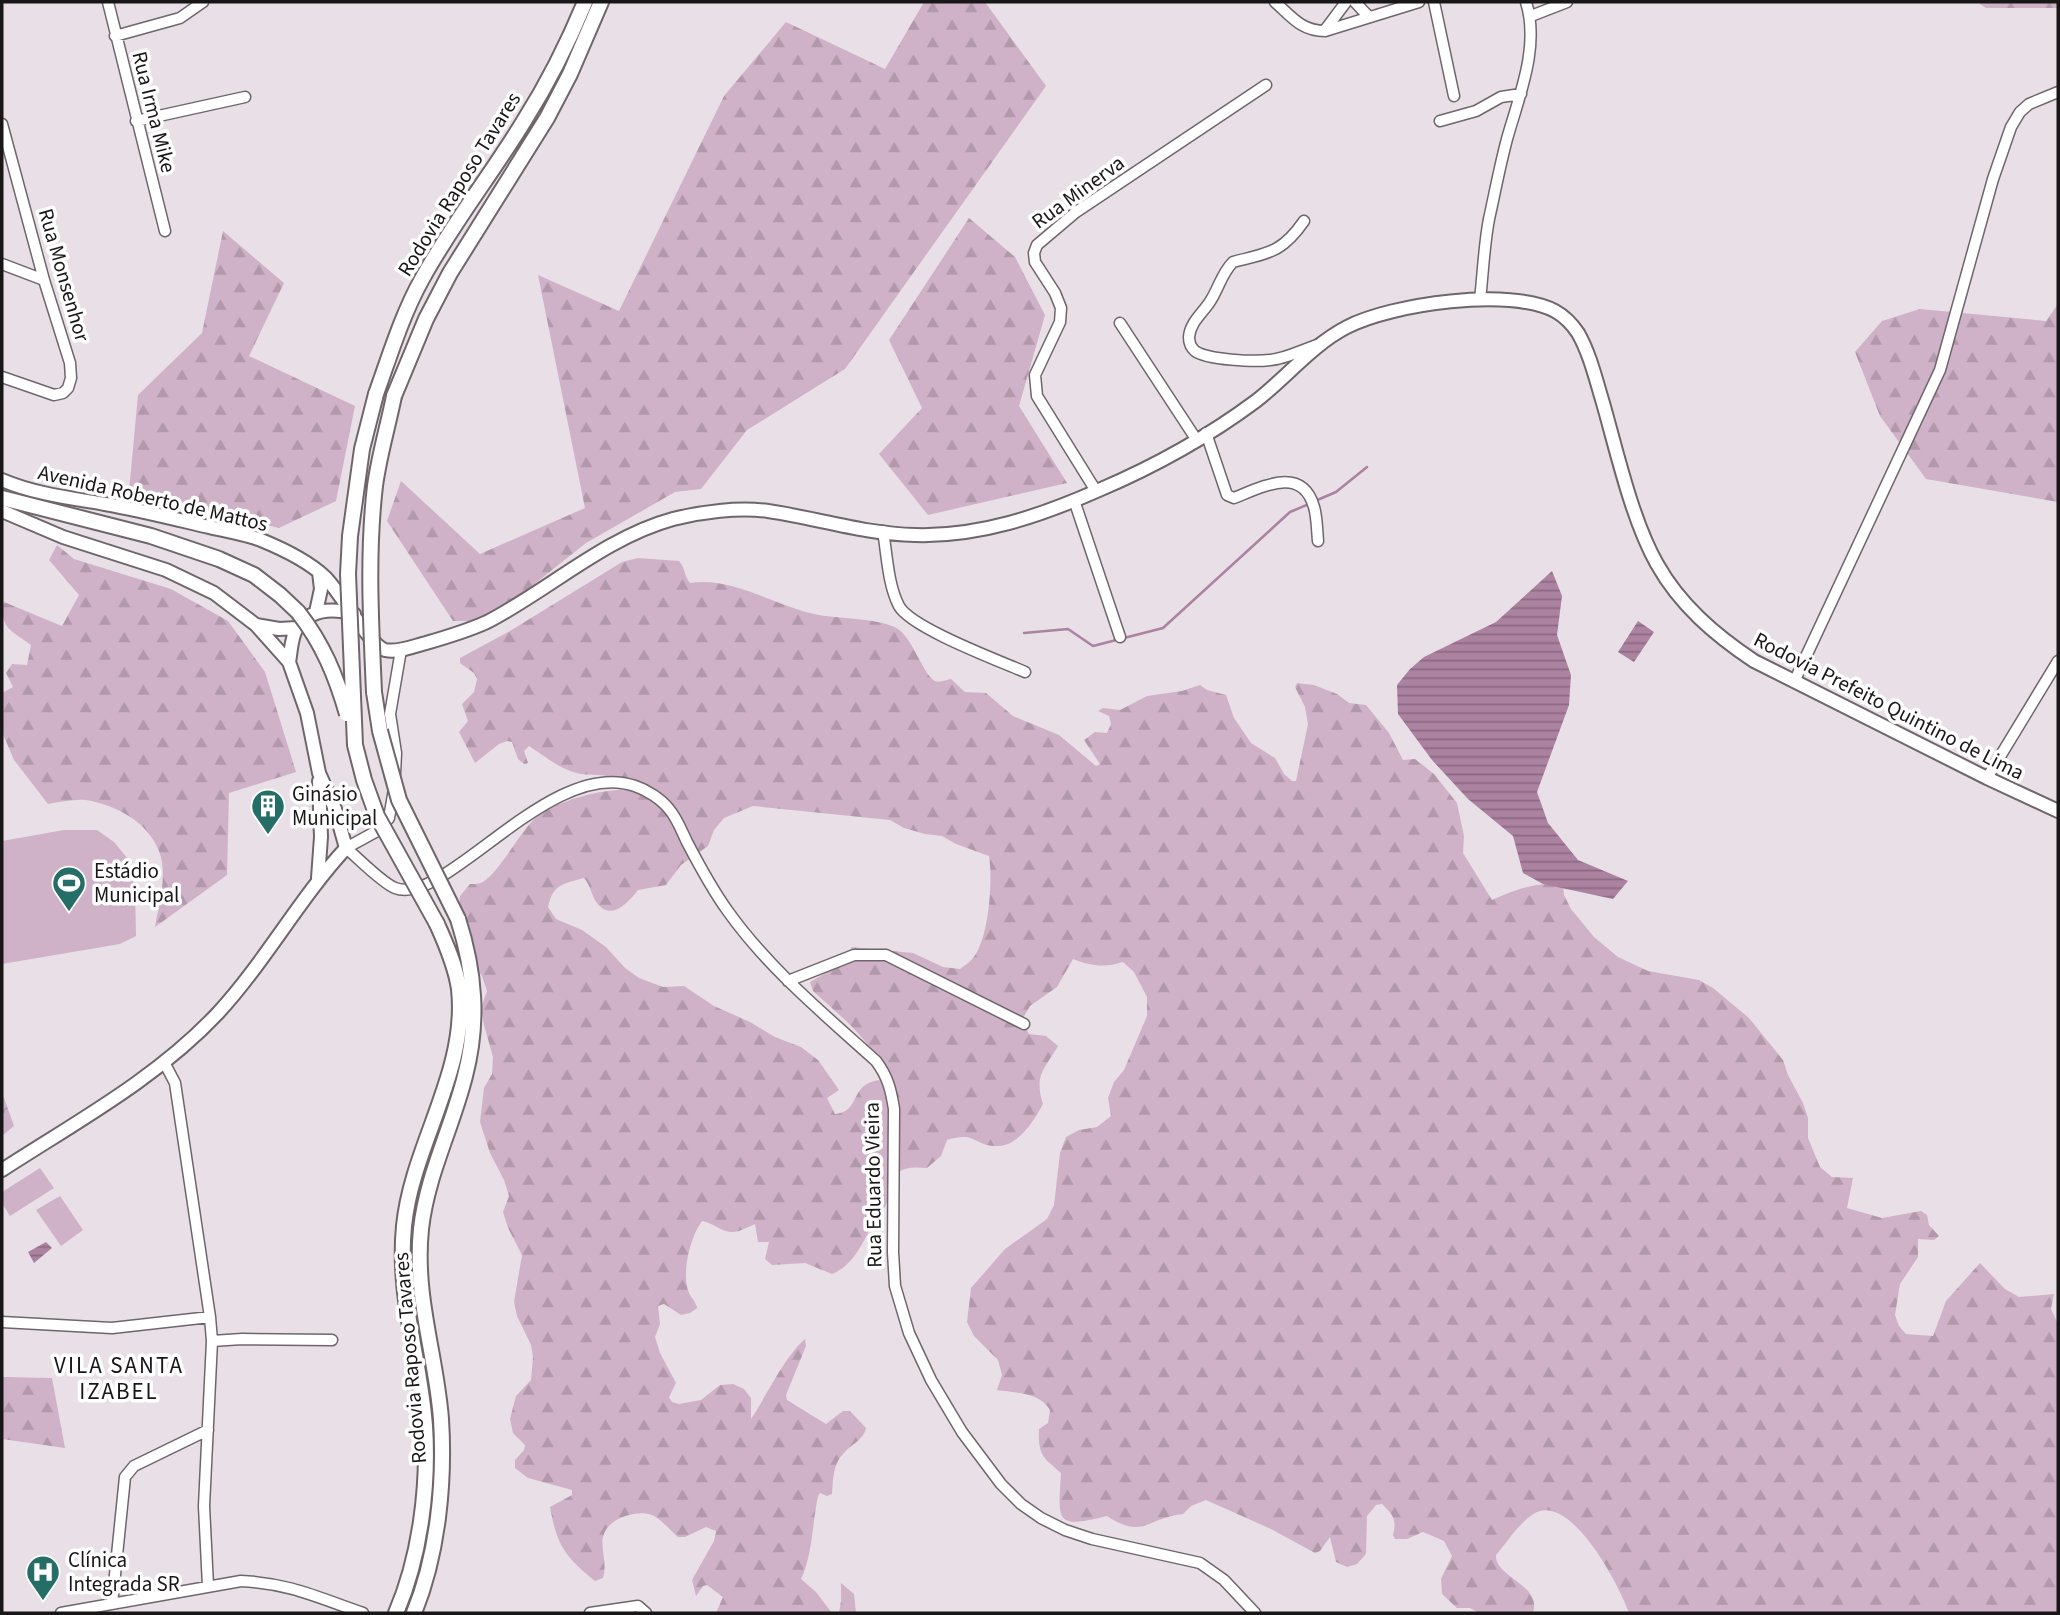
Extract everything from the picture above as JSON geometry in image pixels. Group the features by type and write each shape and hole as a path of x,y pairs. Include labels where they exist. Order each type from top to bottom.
{"highway":[{"name":"Rodovia Raposo Tavares","path":"398,1608 419,1524 425,1476 425,1425 405,1306 402,1264 404,1224 421,1153 448,1078 455,1049 458,989 438,924 377,816 355,745 348,574 351,536 362,449 376,394 402,322 421,281 451,230 524,121 551,75 585,2"},
{"name":"Rodovia Raposo Tavares","path":"415,1609 429,1566 441,1471 441,1419 422,1306 419,1268 421,1231 435,1161 465,1077 472,1046 475,1013 473,978 458,919 399,800 380,731 374,692 370,613 372,520 379,462 394,396 426,319 450,273 547,118 570,74 601,2"},
{"path":"2,498 140,533 219,559 254,575 298,612 312,630 338,681 355,745"}],"main road":[{"name":"Rodovia Prefeito Quintino de Lima","path":"372,644 386,650 401,650 459,634 488,621 644,528 678,518 717,512 762,510 910,535 959,534 1017,522 1130,476 1201,436 1258,399 1321,344 1345,328 1374,316 1408,308 1480,300 1534,304 1551,309 1567,320 1578,334 1593,369 1632,503 1654,561 1677,596 1724,641 1754,661 2058,811"},
{"name":"Avenida Roberto de Mattos","path":"2,480 60,498 106,504 257,538 319,572 354,614 372,644"},
{"path":"2,511 63,537 166,570 214,593 256,625 289,662 307,713 319,773 318,878"},
{"path":"316,612 321,589 319,572"},
{"path":"289,662 297,628 316,612 337,609 354,614"},
{"path":"256,625 279,629 297,628"},
{"path":"2,1170 114,1099 164,1062 218,1013 302,906 318,878 346,848 335,809 319,773"}],"street":[{"name":"Rua Irma Mike","path":"108,2 164,231"},
{"path":"115,36 180,18 203,2"},
{"path":"1275,2 1298,24 1308,29 1325,31 1419,2"},
{"path":"1325,31 1346,2"},
{"path":"1355,2 1369,17"},
{"path":"1434,2 1454,96"},
{"path":"1480,300 1489,222 1530,48 1531,16 1526,2"},
{"path":"1531,16 1567,2"},
{"name":"Rua Minerva","path":"1096,491 1037,396 1035,375 1060,322 1061,308 1055,293 1035,262 1034,253 1037,246 1076,212 1266,85"},
{"path":"1794,681 1940,370 1993,179 2011,127 2020,112 2029,104 2058,92"},
{"path":"1440,121 1482,109 1501,97 1521,94"},
{"path":"136,121 245,97"},
{"name":"Rua Monsenhor","path":"2,124 44,280 70,363 71,378 68,388 63,393 54,395 2,377"},
{"path":"1304,221 1292,239 1281,248 1233,262 1227,268 1212,299 1191,327 1189,339 1195,352 1251,361 1273,360 1321,344"},
{"path":"2,264 44,280"},
{"path":"1120,323 1201,436 1224,490 1230,497 1234,498 1281,481 1290,482 1306,491 1314,508 1318,541"},
{"path":"1074,500 1120,637"},
{"path":"883,531 891,583 900,608 906,615 953,640 1025,672"},
{"path":"346,848 377,831 389,818 395,785 396,753 390,714 401,650"},
{"path":"1987,778 2058,661"},
{"name":"Rua Eduardo Vieira","path":"346,848 386,883 407,890 444,874 561,794 584,785 633,785 653,795 670,810 727,911 788,981 876,1061 885,1073 891,1088 894,1110 892,1252 895,1286 909,1333 931,1380 962,1432 1001,1484 1021,1504 1065,1530 1092,1539 1200,1563 1224,1580 1255,1613"},
{"path":"788,981 853,955 886,955 1024,1024"},
{"path":"164,1062 175,1083 210,1317 212,1341 204,1506 208,1586"},
{"path":"2,1322 112,1328 210,1317"},
{"path":"212,1341 332,1340"},
{"path":"112,1604 125,1477 134,1466 208,1430"},
{"path":"61,1613 241,1581 267,1582 306,1591 363,1613"},
{"path":"590,1613 638,1606 646,1613"}],"green space":[{"path":"924,2 985,2 1046,86 845,369 747,430 701,489 675,492 586,543 488,621 453,621 387,521 401,481 480,554 585,508 538,275 619,311 724,96 786,22 885,69"},
{"path":"1977,2 2058,2 2058,8 1986,8"},
{"path":"969,218 1015,257 1045,315 1019,406 1067,483 928,515 879,454 922,408 889,340"},
{"path":"223,231 284,283 249,356 355,406 336,501 279,528 129,491 138,395 202,333"},
{"path":"2058,304 2058,502 1926,479 1880,416 1855,352 1882,321 1920,309 2046,321"},
{"path":"57,545 74,559 171,589 228,621 265,672 296,772 229,793 227,875 155,927 163,869 159,851 147,832 130,817 97,802 77,800 48,804 14,760 2,732 2,693 13,687 6,673 12,664 27,665 31,645 6,624 2,604 4,602 62,626 79,595 49,560"},
{"path":"638,558 679,561 690,583 722,584 819,615 891,625 903,634 935,681 951,679 965,692 986,693 1013,716 1059,735 1096,766 1100,764 1084,740 1095,732 1107,733 1111,724 1109,716 1098,711 1103,708 1120,710 1147,696 1182,691 1200,685 1207,690 1226,695 1234,718 1251,743 1275,758 1284,774 1296,781 1308,724 1305,707 1295,687 1297,683 1314,685 1337,694 1349,703 1366,705 1389,733 1403,760 1415,759 1434,774 1457,803 1464,836 1463,853 1492,900 1535,885 1563,885 1564,895 1571,909 1594,937 1618,957 1648,971 1699,980 1713,988 1749,1018 1783,1060 1803,1103 1808,1118 1808,1138 1820,1167 1832,1177 1853,1178 1847,1208 1882,1218 1921,1211 1927,1215 1929,1225 1939,1236 1934,1240 1918,1239 1918,1257 1900,1284 1895,1315 1906,1334 1933,1336 1946,1301 1980,1263 2005,1289 2019,1297 2054,1294 2051,1309 2058,1324 2058,1613 1629,1613 1605,1565 1580,1530 1565,1517 1551,1511 1537,1512 1531,1516 1520,1525 1496,1555 1503,1570 1531,1595 1533,1613 1479,1613 1470,1608 1457,1608 1442,1594 1441,1579 1452,1556 1444,1541 1423,1532 1407,1539 1395,1539 1393,1518 1382,1504 1376,1505 1367,1516 1366,1554 1357,1564 1347,1567 1336,1562 1330,1537 1320,1551 1315,1553 1271,1529 1206,1500 1191,1506 1183,1514 1138,1527 1119,1523 1107,1516 1077,1522 1063,1518 1060,1502 1061,1473 1046,1459 1039,1445 1039,1429 1048,1423 1050,1410 1046,1404 1034,1397 997,1390 1002,1375 998,1360 974,1336 967,1322 971,1288 1005,1249 1047,1219 1054,1205 1060,1153 1066,1137 1079,1130 1097,1127 1111,1116 1108,1098 1114,1082 1124,1070 1147,1016 1147,997 1134,972 1123,962 1098,965 1073,959 1057,987 1030,1006 1022,1020 1029,1034 1046,1036 1058,1046 1040,1079 1043,1104 1030,1125 1017,1138 1011,1143 995,1146 964,1137 947,1140 941,1156 927,1168 908,1168 898,1173 888,1189 885,1207 858,1251 847,1264 832,1274 805,1263 772,1265 765,1259 769,1242 758,1242 755,1224 731,1232 702,1221 686,1266 689,1293 697,1308 681,1315 664,1304 658,1306 660,1324 655,1337 676,1383 669,1397 672,1402 679,1404 701,1400 720,1385 733,1384 744,1389 751,1398 751,1419 783,1365 805,1339 806,1346 786,1395 787,1400 826,1424 843,1411 850,1411 866,1428 862,1436 837,1462 832,1494 827,1496 820,1493 818,1496 810,1549 801,1579 816,1592 832,1613 716,1613 723,1597 707,1585 703,1586 696,1596 692,1580 714,1541 716,1531 706,1527 685,1537 678,1537 659,1519 646,1513 624,1516 607,1528 602,1544 605,1566 603,1578 595,1581 569,1557 559,1541 553,1520 550,1507 572,1495 572,1490 528,1478 515,1468 515,1460 525,1445 513,1433 510,1419 516,1396 531,1380 533,1357 514,1302 522,1255 503,1212 509,1196 480,1122 484,1088 492,1074 493,1057 481,1008 487,991 482,976 459,948 457,930 460,896 470,884 481,883 495,871 540,814 578,797 626,786 607,776 567,770 529,746 524,751 528,763 524,764 518,759 512,742 507,741 475,763 459,732 468,721 462,704 474,692 477,679 474,673 460,663 460,658 510,631 622,562","holes":["753,806 890,820 904,828 942,836 989,856 990,894 986,924 978,949 972,959 960,969 943,967 913,953 851,947 852,952 810,982 813,991 864,1040 884,1076 881,1080 864,1086 849,1108 843,1112 835,1114 827,1098 839,1090 818,1060 801,1047 714,1006 684,986 663,987 639,978 625,968 606,947 582,930 556,919 548,907 556,889 584,878 595,900 608,911 619,908 638,890 666,885 681,865 708,846 714,830 724,818"]},
{"name":"Estádio Municipal","path":"64,830 97,830 114,842 128,859 135,889 136,936 120,944 2,964 2,841"},
{"path":"2,1092 14,1126 2,1136"},
{"path":"40,1168 54,1188 10,1216 2,1203 2,1192"},
{"path":"60,1196 83,1230 61,1246 36,1210"},
{"path":"2,1377 52,1378 65,1448 2,1439"},
{"path":"841,1583 854,1594 856,1613 839,1613"}],"shaded area":[{"path":"1552,571 1562,596 1557,635 1571,675 1569,705 1537,792 1548,823 1578,860 1628,881 1613,899 1543,884 1523,873 1513,836 1468,799 1432,760 1398,714 1397,685 1410,669 1424,657 1496,622"},
{"path":"1638,621 1654,632 1634,662 1618,652"},
{"path":"46,1242 52,1248 34,1263 28,1252"}],"waterway":[{"path":"1315,501 1336,492 1367,467"},
{"path":"1024,633 1068,629 1093,646 1163,628 1290,512 1309,504"}],"place":[{"name":"Ginásio Municipal","path":"268,836"},
{"name":"Estádio Municipal","path":"69,913"},
{"name":"Clínica Integrada SR","path":"43,1602"}],"district":[{"name":"VILA SANTA IZABEL","path":"119,1378"}]}
